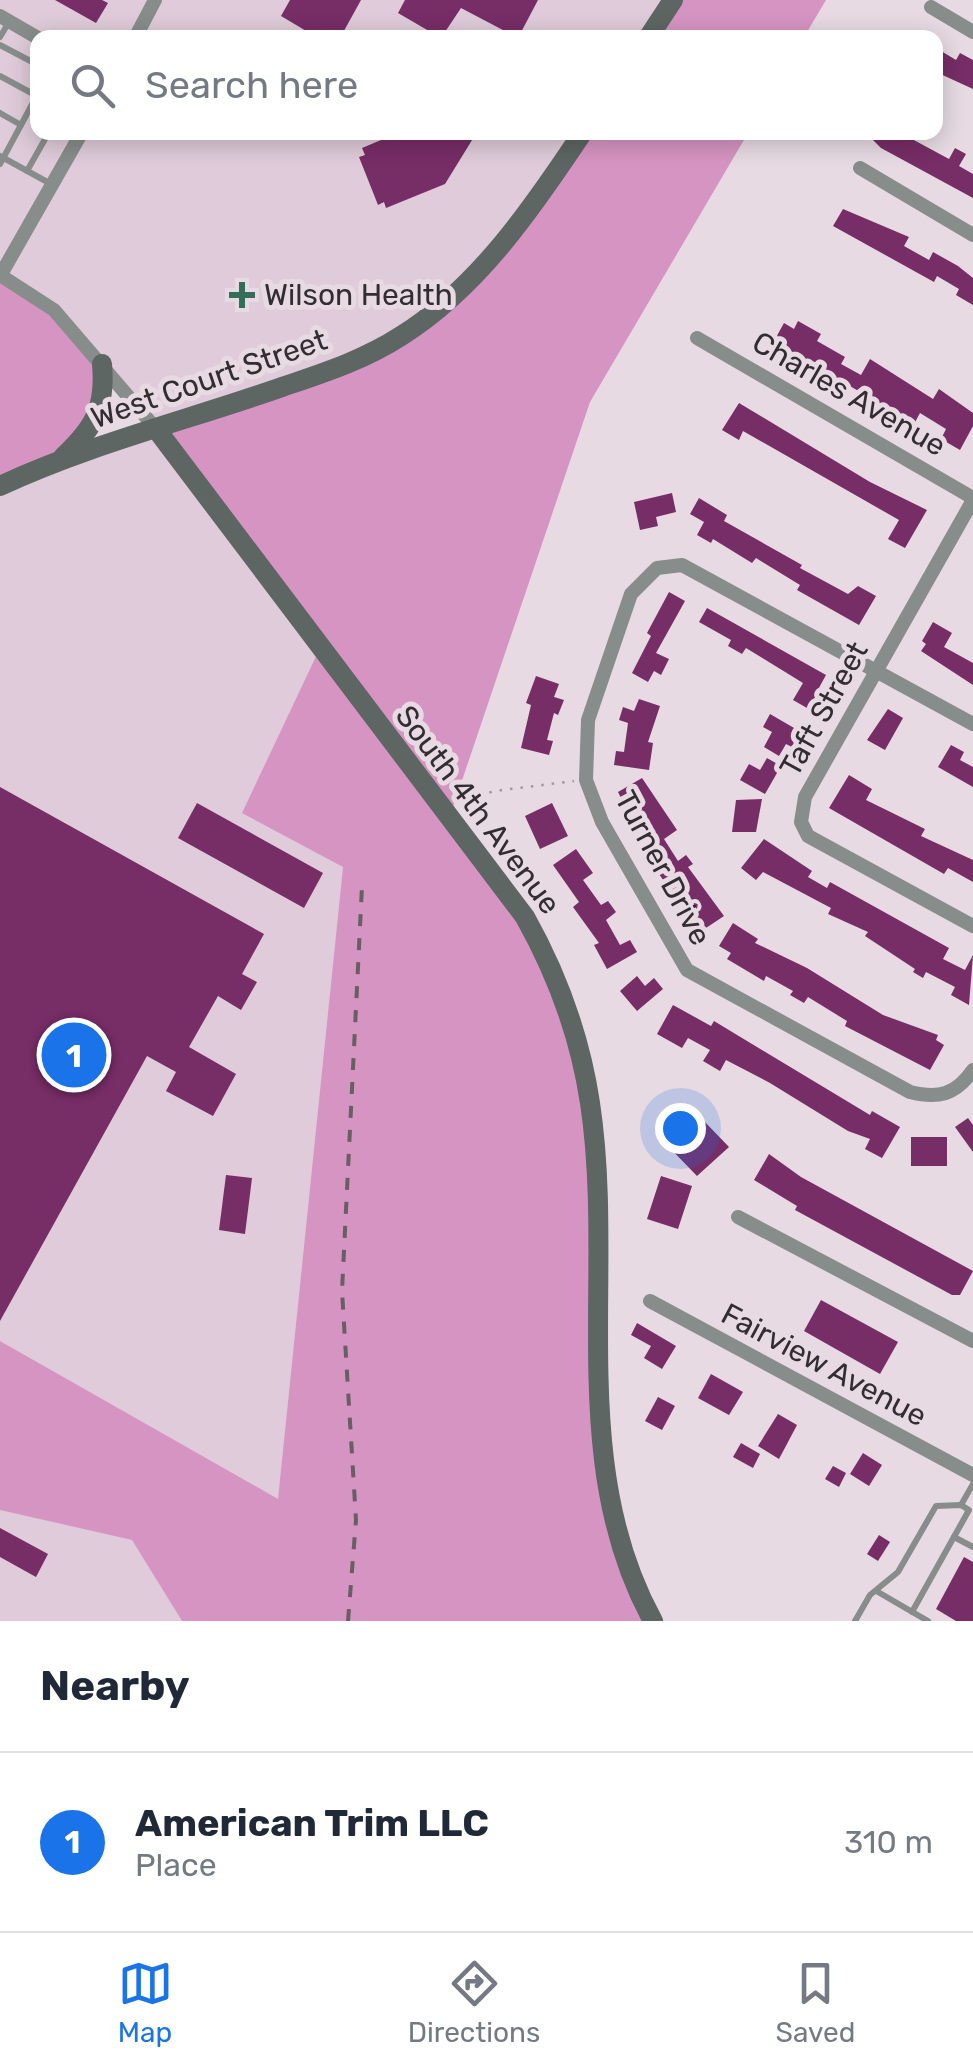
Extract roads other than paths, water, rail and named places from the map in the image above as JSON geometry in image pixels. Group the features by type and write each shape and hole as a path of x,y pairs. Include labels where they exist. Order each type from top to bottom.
{"street":[{"path":"139,30 155,0"},
{"path":"653,30 673,0"},
{"path":"931,7 973,32"},
{"path":"5,18 30,33"},
{"path":"0,275 77,140"},
{"name":"West Court Street","path":"0,486 60,460 356,361 403,335 470,281 547,186 578,140"},
{"path":"860,168 973,235"},
{"name":"South 4th Avenue","path":"0,275 54,310 157,430 526,917 553,967 575,1030 591,1105 600,1447 625,1556 653,1621"},
{"name":"Charles Avenue","path":"696,338 973,499"},
{"path":"60,460 88,434 101,412 102,364"},
{"name":"Taft Street","path":"973,499 806,797 801,822 808,836 973,926"},
{"name":"Turner Drive","path":"876,672 682,565 657,568 632,594 588,720 586,780 602,822 687,970 910,1092 932,1098 952,1092 973,1070"},
{"path":"876,672 973,724"},
{"path":"738,1216 973,1341"},
{"name":"Fairview Avenue","path":"650,1301 973,1475"}],"lane":[{"path":"5,18 0,41 30,60"},
{"path":"0,76 30,91"},
{"path":"30,109 1,159 52,184"},
{"path":"0,113 22,125"},
{"path":"27,171 44,140"},
{"path":"961,1505 973,1484"},
{"path":"859,1620 870,1595 898,1572 936,1506 961,1505 971,1511 912,1612"},
{"path":"954,1537 973,1547"},
{"path":"878,1592 928,1621"}],"railway":[{"path":"348,1621 356,1520 342,1291 362,886"}],"place":[{"name":"Wilson Health","path":"242,295"},
{"name":"American Trim LLC","path":"74,1055"}]}
